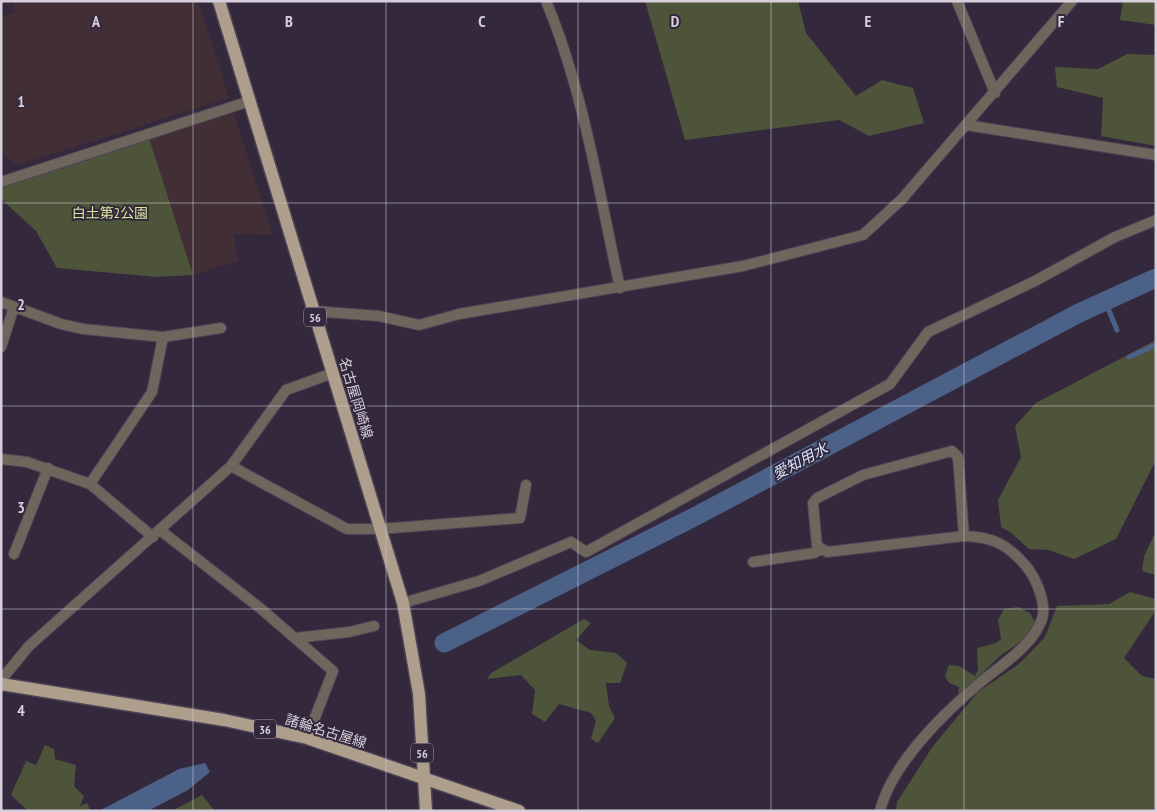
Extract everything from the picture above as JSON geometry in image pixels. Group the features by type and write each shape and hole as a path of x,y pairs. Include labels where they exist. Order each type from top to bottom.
{"main road":[{"name":"名古屋岡崎線","path":"218,1 403,603 419,694 426,811"},
{"name":"諸輪名古屋線","path":"1,684 177,712 307,738 518,811"}],"street":[{"path":"546,1 560,35 583,124 620,288"},
{"path":"958,1 995,93"},
{"path":"313,311 379,316 419,325 459,314 742,266 862,236 902,198 995,93 1072,1"},
{"path":"1,182 250,101"},
{"path":"966,125 1156,155"},
{"path":"403,603 479,581 572,542 586,552 890,384 928,332 1035,280 1098,245 1156,220"},
{"path":"1,302 82,329 163,337 221,328"},
{"path":"1,347 14,307"},
{"path":"90,484 152,392 163,337"},
{"path":"1,680 29,646 231,466 286,390 333,373"},
{"path":"880,811 885,791 914,749 971,690 1029,641 1043,617 1041,597 1028,569 1010,548 980,536 964,536 828,552 816,546 813,503 817,498 864,475 952,451 958,457 964,536"},
{"path":"1,459 27,462 90,484 295,638 333,671 307,738"},
{"path":"231,466 347,529 380,529 520,518 526,485"},
{"path":"14,554 48,468"},
{"path":"753,562 814,553 822,549"},
{"path":"295,638 349,632 374,626"}],"shaded area":[{"path":"12,1 198,1 229,98 15,166 1,149 1,16 15,12"},
{"path":"233,111 273,235 234,234 238,261 193,275 149,138"}],"green space":[{"path":"645,1 798,1 806,33 856,96 882,80 913,88 924,123 869,136 839,120 685,140"},
{"path":"1123,1 1156,1 1156,25 1120,20"},
{"path":"1127,54 1156,55 1156,146 1101,136 1103,98 1057,87 1055,67 1098,69"},
{"name":"白土第2公園","path":"149,138 193,275 157,277 57,268 36,231 1,199 1,184"},
{"path":"1156,340 1156,454 1154,464 1116,539 1074,559 1049,550 1029,549 1010,532 1001,527 998,500 1021,457 1015,426 1036,403"},
{"path":"1156,531 1156,575 1142,571 1144,556"},
{"path":"1130,592 1156,599 1156,610 1124,658 1142,676 1156,679 1156,811 896,811 897,802 933,746 978,692 1020,663 1045,637 1057,606 1109,604"},
{"path":"1018,607 1030,613 1035,622 1025,639 1001,655 958,696 959,687 949,683 945,676 949,665 959,666 975,676 978,670 977,648 996,643 1001,639 998,620 1004,609"},
{"path":"584,619 591,623 576,640 590,650 616,653 627,663 620,683 606,683 609,706 615,718 598,743 591,739 596,721 591,713 559,704 545,722 532,714 535,690 521,675 487,679 491,673"},
{"path":"45,745 54,749 55,759 76,765 74,786 84,796 80,806 87,803 91,811 28,811 11,795 26,761 36,765"},
{"path":"202,795 215,811 172,811"}],"water":[{"path":"205,763 210,772 188,790 148,811 99,811 179,769"}],"waterway":[{"name":"愛知用水","path":"444,643 698,515 1079,313 1156,278"},
{"path":"1105,301 1117,330"},
{"path":"1129,357 1156,345"}]}
